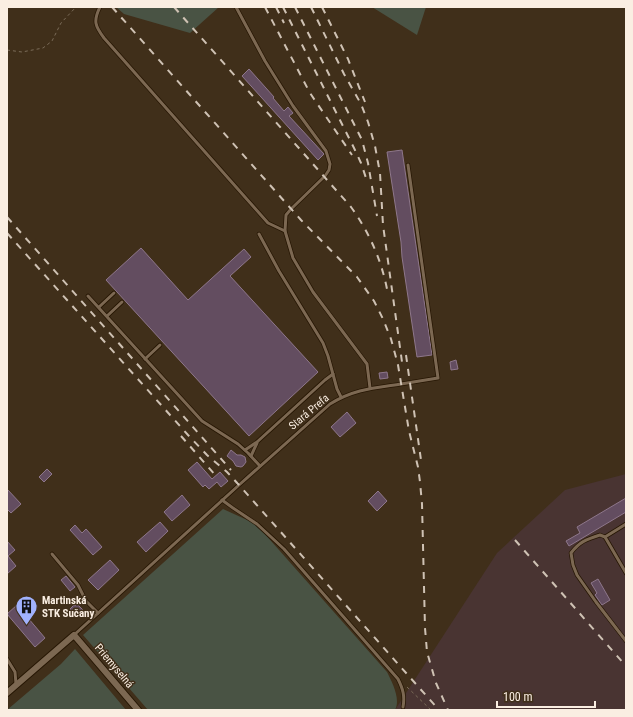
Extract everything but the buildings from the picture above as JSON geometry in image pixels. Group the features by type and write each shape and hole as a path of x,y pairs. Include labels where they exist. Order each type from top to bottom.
{"street":[{"path":"7,693 74,634"},
{"name":"Priemyselná","path":"74,634 138,710"}],"lane":[{"path":"100,7 96,21 97,29 104,38 268,223 285,231"},
{"path":"236,7 265,61 293,106 326,151 330,164 329,170 325,176 291,208 286,215 285,231 293,258 312,292 367,364 370,388"},
{"name":"Stará Prefa","path":"74,634 330,404 353,392 438,378 408,165"},
{"path":"259,234 323,343 337,389 341,397"},
{"path":"99,307 114,293"},
{"path":"88,296 202,421 245,450 260,466"},
{"path":"107,316 122,302"},
{"path":"145,359 160,345"},
{"path":"245,450 257,442 324,380 333,374"},
{"path":"251,456 257,442"},
{"path":"222,500 258,524 284,549 398,679 404,692 403,707"},
{"path":"605,537 626,524"},
{"path":"626,573 605,537 600,535 585,540 575,547 571,553 573,565 577,575 626,641"},
{"path":"52,554 78,585 86,601 98,613"},
{"path":"7,659 15,672 16,684"}],"path":[{"path":"7,50 22,52 43,48 52,41 61,23 76,7"},
{"path":"398,679 431,710"}],"shaded area":[{"path":"626,474 626,710 395,710 497,553 565,490"}],"green space":[{"path":"116,7 219,7 190,33 124,14"},
{"path":"372,7 426,7 417,35"},
{"path":"223,509 256,524 387,672 396,696 397,706 395,710 148,710 83,635"},
{"path":"75,649 126,710 7,710 61,664"}],"railway":[{"path":"112,7 301,220 357,277 374,301 383,319 391,339 398,365 409,431 418,467 420,482 427,652 436,683 448,710"},
{"path":"174,7 351,207 374,246 387,289"},
{"path":"265,7 310,93 352,155"},
{"path":"276,7 284,23"},
{"path":"283,7 354,148 367,181"},
{"path":"295,7 362,140 368,163 377,216"},
{"path":"311,7 344,74 361,104 375,146 380,173 383,225 402,362"},
{"path":"322,7 348,59 365,102"},
{"path":"7,217 231,470"},
{"path":"7,233 188,435 239,485 439,710"},
{"path":"406,355 421,460"},
{"path":"181,436 217,477"},
{"path":"515,540 626,666"}],"place":[{"name":"Martinská STK Sučany","path":"26,626"}]}
